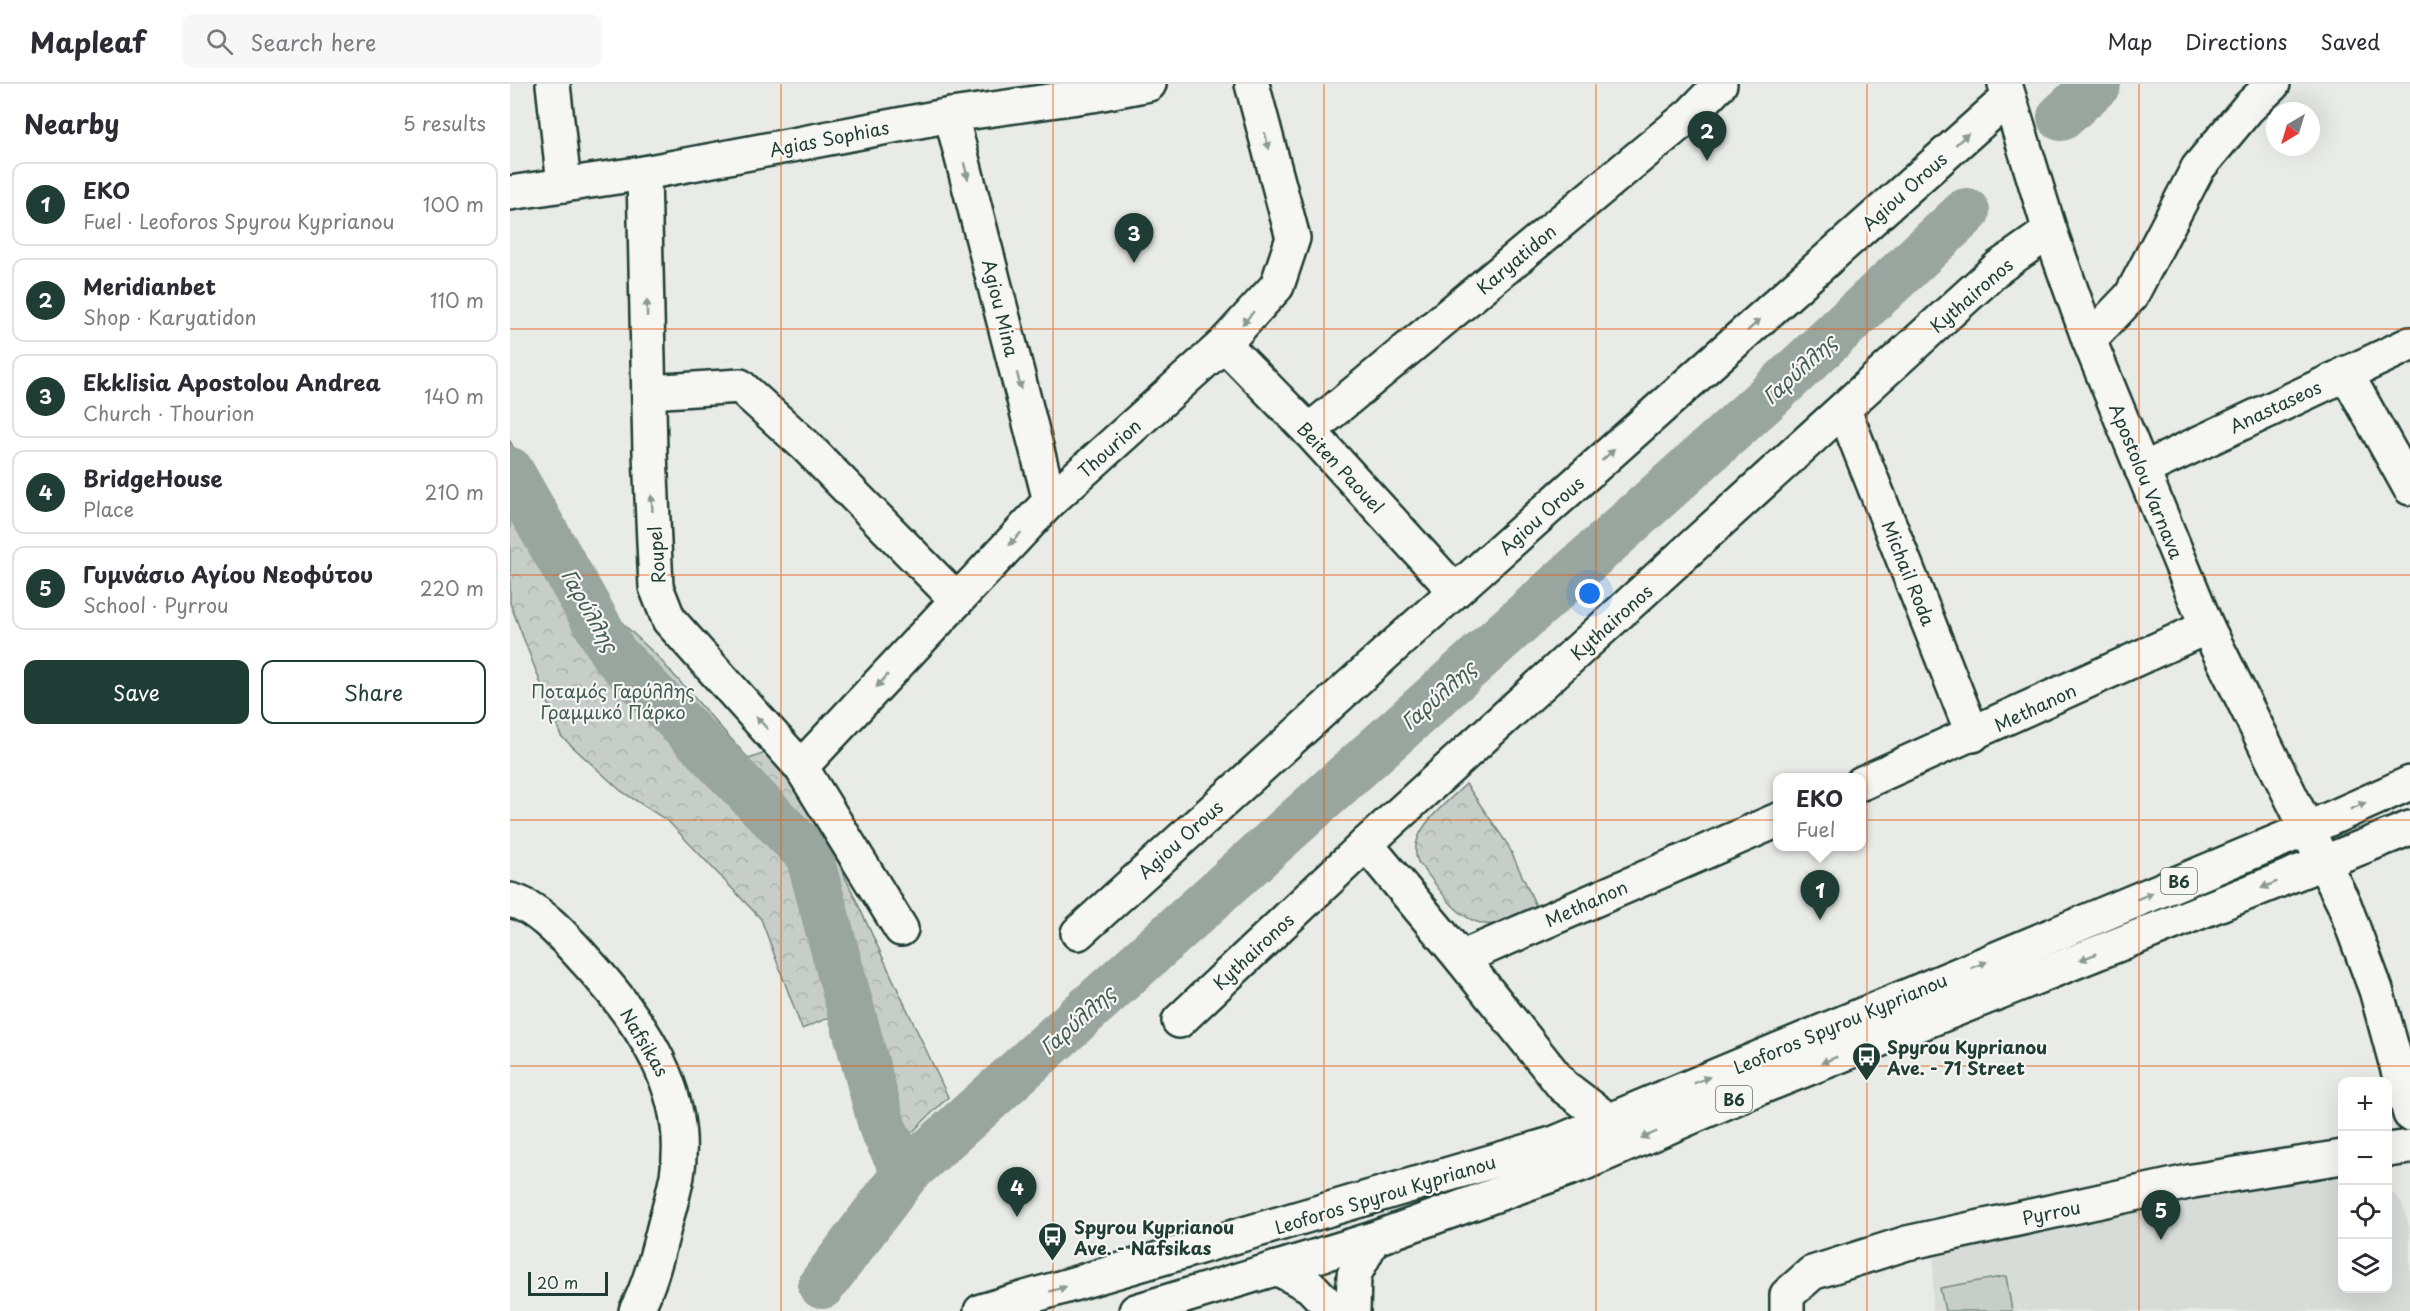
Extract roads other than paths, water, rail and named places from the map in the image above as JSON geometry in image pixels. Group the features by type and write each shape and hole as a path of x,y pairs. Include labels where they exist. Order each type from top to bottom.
{"street":[{"path":"553,84 564,185"},
{"name":"Agias Sophias","path":"510,193 644,173 1092,90 1149,84"},
{"name":"Thourion","path":"801,767 1050,501 1224,344 1277,286 1293,238 1252,84"},
{"name":"Karyatidon","path":"1309,431 1692,113 1720,84"},
{"path":"2089,340 2131,296 2198,168 2248,108 2273,84"},
{"name":"Apostolou Varnava","path":"2006,92 2050,231 2089,340 2207,627 2344,904 2376,990 2410,1114"},
{"name":"Agiou Orous","path":"1078,933 2006,92"},
{"name":"Agiou Mina","path":"951,115 1050,501"},
{"name":"Roupel","path":"644,173 649,392 657,587 669,620 801,767 901,929"},
{"name":"Kythaironos","path":"1179,1021 1365,844 1999,267 2050,231"},
{"name":"Beiten Paouel","path":"1224,344 1309,431 1455,591"},
{"name":"Anastaseos","path":"2142,470 2410,344"},
{"path":"2346,373 2410,488"},
{"path":"649,392 740,386 806,446 957,600"},
{"name":"Michail Roda","path":"1844,410 1973,735"},
{"name":"Methanon","path":"1866,781 1973,735 2207,627"},
{"name":"Leoforos Spyrou Kyprianou","path":"981,1311 1555,1143 2307,829 2410,783"},
{"name":"Methanon","path":"1461,958 1773,822"},
{"name":"Leoforos Spyrou Kyprianou","path":"1136,1311 1373,1239 1582,1164 1764,1086 2410,828"},
{"path":"1365,844 1461,958 1563,1086 1608,1120"},
{"name":"Nafsikas","path":"510,900 520,902 561,934 600,976 628,1011 654,1051 669,1083 679,1133 677,1175 641,1307"},
{"path":"1555,1143 1565,1117 1563,1086"},
{"path":"2392,1149 2410,1147"},
{"name":"Pyrrou","path":"1787,1311 1787,1295 1812,1274 1907,1243 2193,1180 2338,1158"},
{"path":"1353,1311 1354,1275 1373,1239"},
{"path":"1277,1268 1310,1286 1334,1311"}],"waterway":[{"name":"Γαρύλλης","path":"2061,117 2097,84"},
{"name":"Γαρύλλης","path":"906,1173 1765,400 1966,212"},
{"name":"Γαρύλλης","path":"510,471 614,654 809,855 883,1129 906,1173 822,1285"}],"place":[{"name":"Meridianbet","path":"1707,161"},
{"name":"Ekklisia Apostolou Andrea","path":"1134,263"},
{"name":"EKO","path":"1820,920"},
{"name":"Spyrou Kyprianou Ave. - 71 Street","path":"1866,1082"},
{"name":"BridgeHouse","path":"1017,1217"},
{"name":"Γυμνάσιο Αγίου Νεοφύτου","path":"2161,1240"},
{"name":"Spyrou Kyprianou Ave. - Nafsikas","path":"1053,1262"}],"park label":[{"name":"Ποταμός Γαρύλλης Γραμμικό Πάρκο","path":"613,700"}]}
